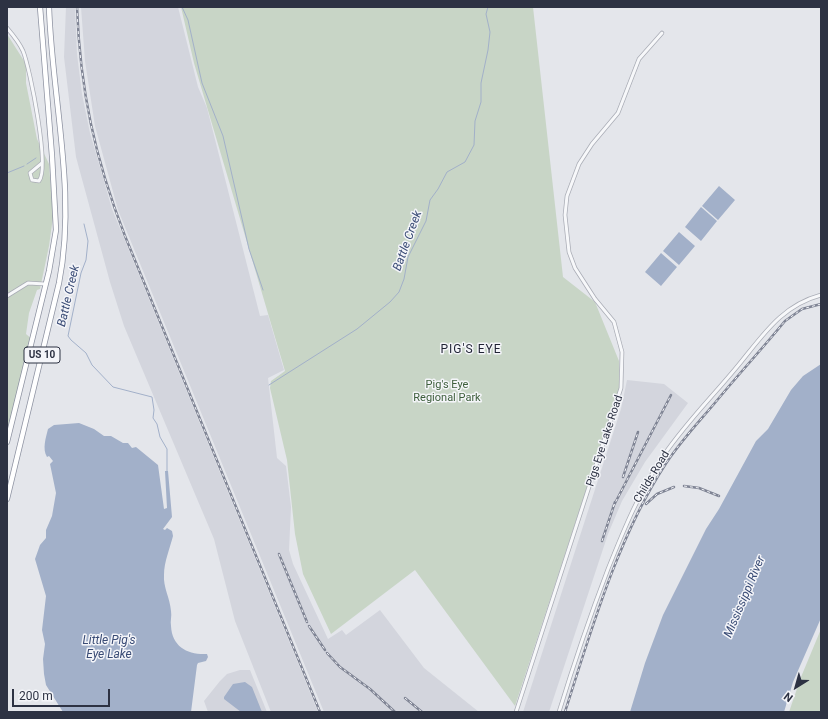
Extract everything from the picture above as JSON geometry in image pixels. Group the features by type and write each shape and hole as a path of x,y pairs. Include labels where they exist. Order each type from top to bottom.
{"highway":[{"name":"US 10","path":"7,442 54,243 55,203 40,7"},
{"name":"US 10","path":"7,499 59,283 64,248 66,209 49,7"}],"street":[{"path":"7,28 23,50 29,69 39,126 42,163 41,180 32,180 30,173 42,163"},
{"name":"Pigs Eye Lake Road","path":"516,712 621,388 622,352 614,322 595,299 575,268 569,252 565,215 567,196 580,164 592,144 618,113 639,58 662,33"},
{"path":"7,296 28,283 45,284"},
{"name":"Childs Road","path":"559,712 587,624 612,558 636,504 654,471 686,425 776,320 798,303 821,295"}],"shaded area":[{"path":"66,7 75,7 77,54 82,94 90,133 112,209 318,712 271,712 235,621 214,539 124,326 110,282 76,157 64,57"},
{"path":"81,7 178,7 198,87 207,108 260,316 268,315 284,370 268,378 277,458 286,466 291,507 289,550 293,564 328,639 342,630 346,635 380,610 424,668 479,712 324,712 118,210 95,126 85,61"},
{"path":"627,380 664,384 688,403 645,462 622,501 608,534 549,712 523,712 621,409"},
{"path":"240,670 250,670 267,712 208,712 204,701 227,674"}],"green space":[{"name":"Pig's Eye Regional Park","path":"181,7 533,7 563,277 595,302 619,361 619,390 515,706 415,570 331,634 303,574 295,534 287,460 270,388 271,381 285,371 194,63"},
{"path":"7,34 26,64 26,83 37,139 49,164 53,217 49,246 40,289 37,290 29,313 26,334 33,340 7,449"},
{"path":"821,629 821,712 789,712 801,677"}],"water":[{"path":"719,186 735,200 718,220 702,206"},
{"path":"701,207 717,221 701,241 685,227"},
{"path":"679,232 695,246 679,265 663,251"},
{"path":"661,253 677,267 661,286 645,272"},
{"name":"Mississippi River","path":"821,364 821,618 793,682 784,712 630,712 645,663 663,615 706,529 719,509 756,441 768,429 791,390 803,376"},
{"name":"Little Pig's Eye Lake","path":"79,423 94,429 104,436 111,436 123,443 128,443 132,448 136,447 158,465 164,509 167,508 165,471 168,471 172,517 163,529 165,530 167,528 172,531 173,536 167,555 164,579 170,606 172,633 174,639 182,648 194,653 207,654 208,657 206,661 198,663 197,665 191,712 63,712 46,685 43,659 45,644 42,630 46,596 35,559 40,545 46,538 46,530 52,516 56,493 50,464 53,461 49,456 47,457 45,443 48,429 54,425"},
{"path":"245,682 252,687 262,712 241,712 224,699 233,684"}],"waterway":[{"path":"182,7 188,20 202,83 223,136 249,249 263,290"},
{"name":"Battle Creek","path":"269,385 357,329 390,302 399,292 404,279 408,257 426,221 430,200 447,172 465,162 474,145 475,121 481,102 481,83 490,32 486,14 488,7"},
{"name":"Battle Creek","path":"27,164 36,158"},
{"name":"Battle Creek","path":"7,173 24,166"},
{"name":"Battle Creek","path":"84,224 88,241 86,260 81,273 68,336 86,353 92,365 113,387 152,397 154,410 153,418 157,424 160,437 167,449 167,471"}],"railway":[{"path":"77,7 82,67 91,124 97,152 114,207 320,712"},
{"path":"565,712 607,585 633,523 648,493 665,465 688,434 785,321 802,309 821,304"},
{"path":"613,507 671,395"},
{"path":"623,477 638,432"},
{"path":"684,486 699,488 719,496"},
{"path":"646,504 657,494 674,487"},
{"path":"602,541 615,502"},
{"path":"279,554 307,622"},
{"path":"309,626 325,650"},
{"path":"327,653 340,667 370,689 395,712"},
{"path":"405,698 422,712"}],"district":[{"name":"PIG'S EYE","path":"471,350"}]}
